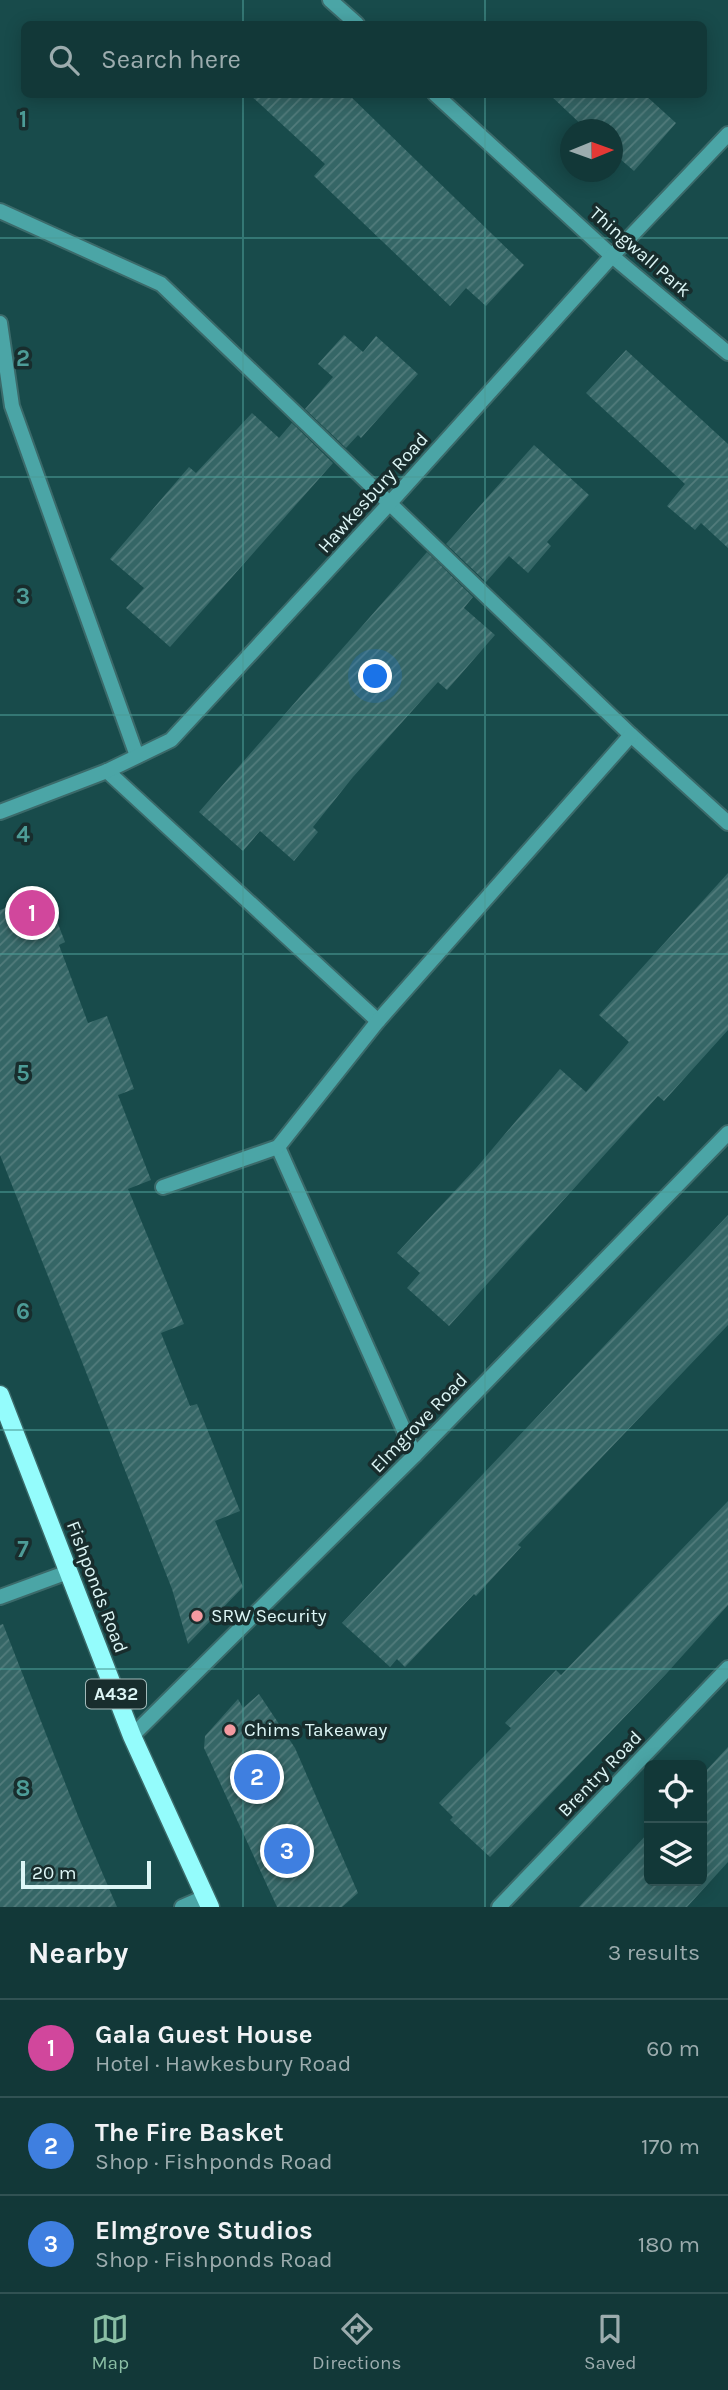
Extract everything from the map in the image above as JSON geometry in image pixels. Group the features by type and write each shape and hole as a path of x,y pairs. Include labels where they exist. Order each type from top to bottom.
{"main road":[{"name":"Fishponds Road","path":"0,1395 132,1736 208,1902"}],"street":[{"path":"330,0 354,21"},
{"name":"Thingwall Park","path":"439,98 612,256 728,353"},
{"name":"Hawkesbury Road","path":"0,812 107,771 171,740 389,504 612,256 728,134"},
{"path":"0,211 161,284 631,735 728,823"},
{"path":"0,323 12,406 136,756"},
{"path":"163,1187 278,1147 378,1021 631,735"},
{"path":"107,771 378,1021"},
{"name":"Elmgrove Road","path":"132,1736 415,1455 728,1133"},
{"path":"278,1147 415,1455"},
{"path":"0,1597 68,1572"},
{"name":"Brentry Road","path":"499,1907 728,1668"},
{"path":"182,1907 208,1902"}],"building":[{"path":"253,98 352,98 524,265 486,306 466,288 450,306 314,176 325,164"},
{"path":"553,98 648,98 676,123 634,171 623,162 623,119 575,119"},
{"path":"344,335 363,352 376,336 418,374 361,438 358,435 346,448 305,409 333,377 318,364"},
{"path":"626,350 728,444 728,548 701,523 695,530 667,506 685,484 586,393"},
{"path":"252,413 279,438 292,423 333,463 170,647 126,608 144,588 110,559 189,467 196,473"},
{"path":"534,445 589,495 547,542 551,546 528,573 509,556 486,582 446,544"},
{"path":"427,552 473,597 464,608 495,635 447,690 438,682 353,777 313,827 318,832 294,861 260,831 243,851 199,812"},
{"path":"728,873 728,1030 664,1101 658,1096 449,1326 407,1288 420,1273 397,1253 477,1167 560,1069 586,1092 629,1042 599,1015"},
{"path":"46,893 65,942 59,945 88,1023 107,1016 134,1089 118,1095 151,1180 128,1189 184,1324 161,1333 190,1406 197,1404 240,1511 215,1521 243,1587 188,1644 172,1589 0,1155 0,910"},
{"path":"728,1215 728,1325 518,1545 521,1547 476,1596 474,1594 405,1667 397,1659 390,1667 342,1623"},
{"path":"728,1501 728,1605 666,1674 490,1857 450,1820 453,1817 439,1803 511,1728 505,1723 556,1670 561,1675"},
{"path":"3,1624 78,1816 117,1907 0,1907 0,1625"},
{"path":"259,1694 295,1748 358,1893 342,1907 277,1907 204,1748 205,1736 238,1699 243,1708"},
{"path":"728,1747 728,1862 707,1885 707,1823 707,1770"},
{"path":"644,1837 644,1886 706,1886 687,1907 579,1907"}],"place":[{"name":"Gala Guest House","path":"32,913"},
{"name":"SRW Security","path":"197,1616"},
{"name":"Chims Takeaway","path":"230,1730"},
{"name":"The Fire Basket","path":"257,1777"},
{"name":"Elmgrove Studios","path":"287,1851"}]}
